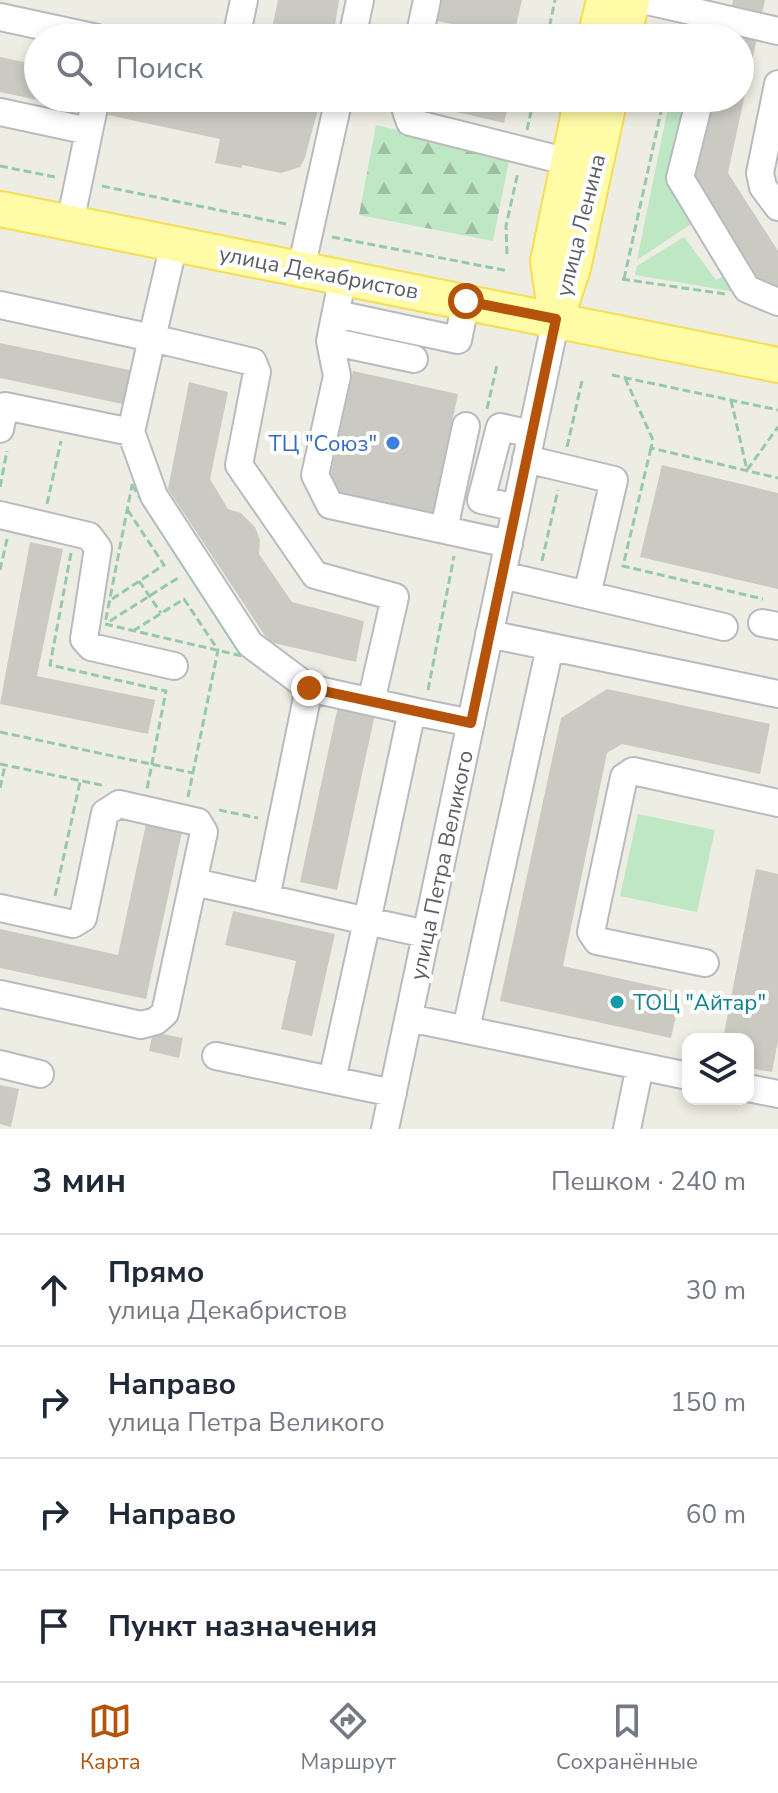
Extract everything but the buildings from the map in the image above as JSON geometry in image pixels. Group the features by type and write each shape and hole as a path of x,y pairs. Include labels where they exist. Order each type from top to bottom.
{"main road":[{"path":"598,24 604,0"},
{"path":"626,24 632,0"},
{"name":"улица Ленина","path":"556,319 548,261 579,112"},
{"name":"улица Ленина","path":"556,319 573,268 607,112"},
{"name":"улица Декабристов","path":"0,209 778,365"}],"street":[{"path":"239,24 244,0"},
{"path":"355,24 360,0"},
{"path":"424,24 427,0"},
{"path":"643,0 744,24"},
{"path":"0,17 32,24"},
{"path":"754,26 778,31"},
{"path":"778,84 760,173 763,187 778,207"},
{"path":"0,112 91,121 70,223"},
{"path":"301,269 336,112"},
{"path":"406,112 410,122 569,162"},
{"path":"696,112 680,178 747,289 778,302"},
{"path":"174,244 131,432 154,496 250,644 309,688 471,723"},
{"path":"343,276 330,341 337,376 315,475 330,505 509,544"},
{"path":"336,314 458,340 466,301"},
{"path":"0,305 253,362 257,372 239,465 315,575 395,597 371,702"},
{"name":"улица Петра Великого","path":"385,1129 556,319"},
{"path":"330,341 414,359"},
{"path":"4,437 5,406 131,432"},
{"path":"444,529 466,426"},
{"path":"516,508 481,500 500,427 562,468 614,480 587,595"},
{"path":"5,520 89,536 98,548 84,639 91,647 174,666"},
{"path":"502,575 724,627"},
{"path":"489,634 778,694"},
{"path":"466,1029 550,647"},
{"path":"266,898 309,688"},
{"path":"332,1080 412,711"},
{"path":"705,963 597,941 591,932 624,777 633,771 778,803"},
{"path":"0,908 73,924 83,918 105,813 119,804 198,822 204,832 165,1013 156,1021 141,1025 0,994"},
{"path":"194,882 426,934"},
{"path":"409,1018 682,1075"},
{"path":"216,1056 393,1093"},
{"path":"0,1064 40,1074"},
{"path":"627,1129 640,1066"},
{"path":"754,1089 778,1094"}],"path":[{"path":"550,24 555,0"},
{"path":"507,254 506,226 531,112"},
{"path":"661,112 623,279 736,296"},
{"path":"0,166 273,222 310,233 509,271"},
{"path":"612,375 778,410"},
{"path":"625,378 653,440 623,566 768,616"},
{"path":"537,583 582,381"},
{"path":"731,400 747,470"},
{"path":"747,470 778,427"},
{"path":"45,511 63,430"},
{"path":"0,487 4,437"},
{"path":"651,448 778,478"},
{"path":"105,624 132,485 242,656"},
{"path":"109,601 164,565 127,509"},
{"path":"0,570 5,520"},
{"path":"105,624 188,572"},
{"path":"139,581 161,613"},
{"path":"133,631 184,599 218,650 187,803"},
{"path":"105,624 242,656 252,663"},
{"path":"0,732 193,773"},
{"path":"0,788 2,764 107,786"},
{"path":"50,919 80,781"},
{"path":"213,809 266,820"}],"green space":[{"path":"667,112 691,112 694,222 637,260"},
{"path":"376,125 510,156 493,241 359,215"},
{"path":"684,237 716,280 730,273 748,294 635,275 637,266"},
{"path":"638,814 715,830 697,912 620,896"}],"place":[{"name":"ТЦ \"Союз\"","path":"393,443"},
{"name":"ТОЦ \"Айтар\"","path":"617,1002"}],"route":[{"path":"309,688 471,723 556,319 466,301"}]}
